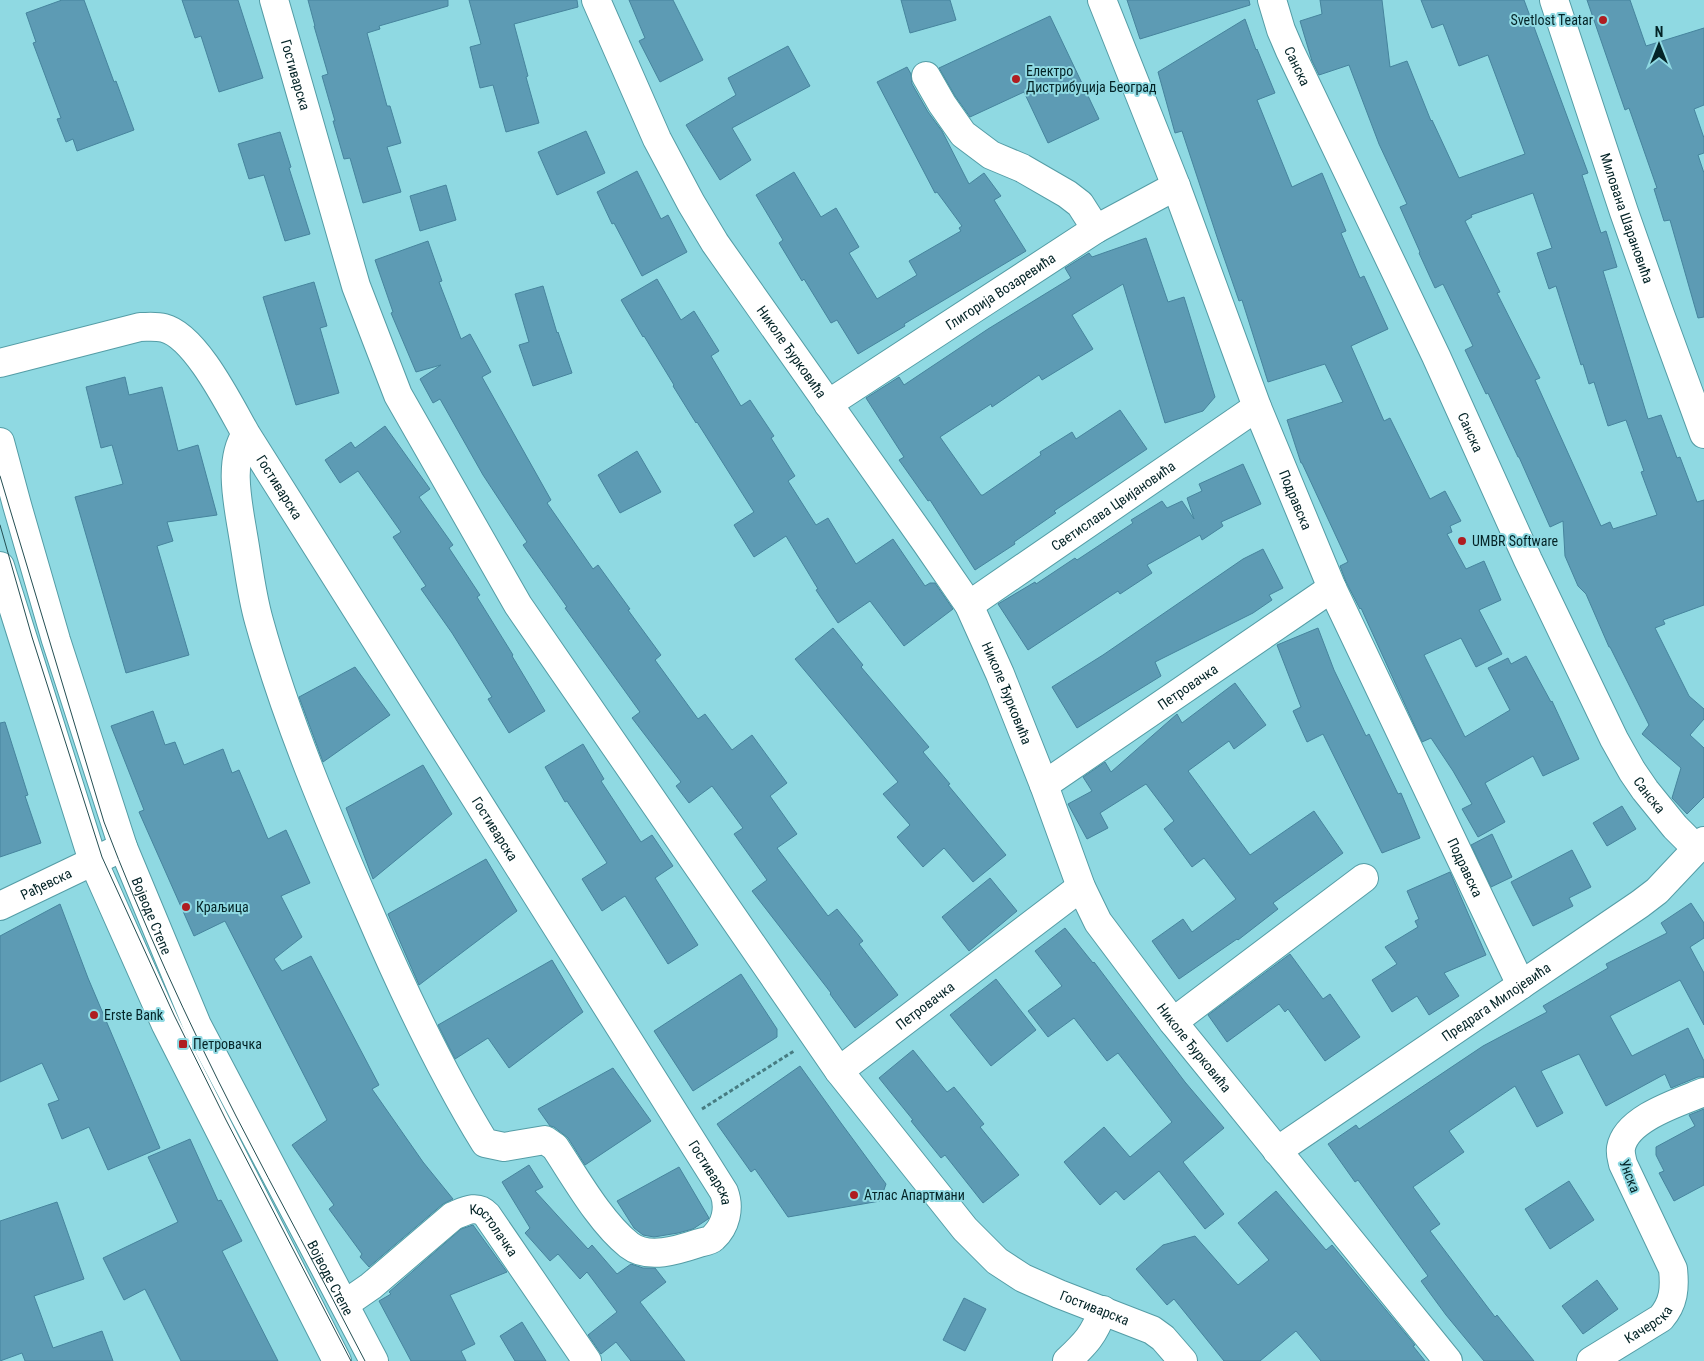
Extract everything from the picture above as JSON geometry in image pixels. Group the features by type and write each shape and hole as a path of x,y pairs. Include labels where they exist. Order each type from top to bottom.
{"street":[{"name":"Гостиварска","path":"274,0 356,286 398,395 518,605 839,1071 965,1229 997,1260 1023,1278 1152,1330 1163,1338 1183,1361"},
{"name":"Николе Ђурковића","path":"596,0 657,139 691,203 716,243 968,605 1000,674 1081,886 1098,922 1173,1022 1448,1361"},
{"name":"Подравска","path":"1102,0 1176,186 1258,407 1332,588 1521,985"},
{"name":"Санска","path":"1272,0 1290,51 1436,356 1528,560 1614,739 1645,790 1675,827 1700,845"},
{"name":"Милована Шарановића","path":"1554,0 1624,212 1704,434"},
{"path":"926,76 942,104 963,134 991,155 1022,168 1068,194 1080,204 1096,229"},
{"name":"Глигорија Возаревића","path":"828,404 1096,229 1176,186"},
{"path":"0,363 140,327 164,328 180,337 197,354 246,434"},
{"name":"Светислава Цвијановића","path":"968,605 1258,407"},
{"name":"Гостиварска","path":"246,434 724,1192 727,1207 726,1217 722,1227 713,1239 688,1247 662,1252 638,1250 604,1220 555,1146 546,1140 504,1148 485,1143 461,1105 402,987 359,890 278,684 258,620 242,526 236,472 239,448 246,434"},
{"name":"Војводе Степе","path":"0,442 56,640 123,847 197,1025 374,1361"},
{"path":"0,566 93,861 166,1026 337,1361"},
{"name":"Петровачка","path":"1044,786 1332,588"},
{"name":"Предрага Милојевића","path":"1277,1152 1521,985 1574,951 1649,897 1700,845"},
{"name":"Рађевска","path":"0,906 123,847"},
{"path":"1173,1022 1364,878"},
{"name":"Петровачка","path":"839,1071 1081,886"},
{"name":"Унска","path":"1673,1269 1623,1164 1621,1146 1638,1122 1704,1092"},
{"name":"Костолачка","path":"345,1304 371,1286 453,1216 466,1210 477,1208 488,1215 587,1361"},
{"name":"Качерска","path":"1591,1361 1661,1318 1668,1310 1672,1299 1673,1269"},
{"path":"1067,1361 1094,1332 1103,1310"}],"path":[{"path":"699,1111 780,1060"}],"building":[{"path":"62,0 84,0 134,130 77,151 73,139 66,142 57,119 61,118 33,43 36,42 26,13"},
{"path":"182,0 238,0 263,78 219,92 201,36 195,38"},
{"path":"308,0 448,0 448,6 379,26 380,29 367,33 387,106 390,106 401,143 387,147 401,192 363,203 350,158 344,159 333,121 335,121 322,76 328,74"},
{"path":"469,0 577,0 578,7 514,24 539,123 506,132 493,85 480,88 470,47 481,44"},
{"path":"629,0 673,0 703,60 660,82 639,41 645,38"},
{"path":"901,0 950,0 956,20 910,33"},
{"path":"1127,0 1249,0 1250,5 1140,39"},
{"path":"1320,0 1382,0 1390,67 1407,61 1431,121 1459,178 1525,154 1488,55 1459,66 1443,24 1432,28 1421,0 1524,0 1588,173 1582,175 1601,233 1606,231 1617,267 1603,271 1648,419 1661,415 1677,458 1680,457 1697,502 1704,500 1704,605 1663,620 1665,624 1655,628 1689,696 1704,709 1704,719 1690,735 1704,748 1704,797 1687,814 1672,798 1681,768 1642,734 1649,725 1609,647 1586,594 1578,586 1565,556 1563,521 1550,527 1519,457 1465,350 1473,346 1443,284 1435,288 1419,253 1400,207 1407,204 1379,144 1349,65 1319,75 1312,61 1300,21 1322,14","holes":["1533,193 1552,248 1537,253 1549,289 1556,286 1581,365 1583,364 1589,384 1594,382 1608,426 1626,420 1644,471 1641,472 1657,515 1613,529 1610,522 1601,526 1535,380 1540,378 1497,293 1500,292 1465,221 1472,217 1471,215"]},
{"path":"1587,0 1630,0 1646,46 1704,28 1704,105 1694,109 1704,138 1704,153 1698,155 1704,173 1704,317 1698,318 1670,220 1664,221 1654,189 1657,188 1629,108 1625,110"},
{"name":"Електро Дистрибуција Београд","path":"1050,16 1099,119 1048,143 1024,92 970,117 939,68"},
{"path":"1245,19 1275,93 1257,100 1292,187 1322,173 1346,231 1341,233 1360,278 1364,276 1388,329 1351,346 1384,421 1390,418 1430,499 1445,491 1461,521 1450,526 1452,532 1447,534 1466,569 1484,561 1501,600 1479,610 1502,654 1476,667 1461,638 1424,655 1465,737 1510,710 1488,668 1508,658 1511,664 1526,656 1552,701 1579,759 1543,776 1533,756 1485,783 1505,822 1478,837 1462,809 1472,804 1431,738 1422,742 1361,608 1346,582 1340,566 1348,562 1301,463 1287,420 1343,402 1325,364 1268,382 1242,300 1239,301 1182,131 1175,133 1158,72"},
{"path":"788,46 810,86 732,128 751,160 720,180 686,125 736,95 728,78"},
{"path":"907,67 911,74 912,84 928,112 942,131 969,184 984,173 1001,196 994,200 1026,251 904,324 905,326 858,354 837,320 831,323 804,279 802,281 779,243 783,240 756,195 794,172 821,217 836,208 859,247 849,253 877,299 917,275 909,261 961,231 959,228 962,226 937,192 935,193 877,82"},
{"path":"586,131 605,173 557,195 538,152"},
{"path":"280,132 291,167 289,168 310,234 285,241 264,175 249,179 238,144"},
{"path":"637,171 661,219 668,215 687,252 642,276 614,223 612,224 597,192"},
{"path":"446,185 456,220 420,231 410,196"},
{"path":"1146,238 1168,302 1184,297 1215,397 1203,411 1165,423 1123,284 1072,315 1093,349 1042,380 1039,375 992,407 991,404 940,437 981,495 1041,455 1040,452 1072,432 1076,439 1120,410 1147,449 1054,511 1056,513 1014,542 1015,544 975,570 930,500 928,501 899,460 904,457 866,398 899,377 904,385 988,329 1071,278 1065,268 1089,253 1092,257"},
{"path":"428,241 442,281 439,282 461,339 470,334 491,372 482,377 551,500 547,503 593,569 598,565 630,609 628,610 661,655 655,660 698,719 705,714 732,750 752,735 787,783 770,796 797,834 777,848 828,916 837,909 863,941 859,944 898,995 855,1028 831,993 752,891 767,880 734,834 743,828 712,786 689,803 676,786 681,782 632,718 640,712 565,608 567,607 523,545 527,542 483,475 440,399 433,403 420,379 441,365 416,372 391,313 393,312 375,260"},
{"path":"657,279 681,320 694,311 719,351 711,356 741,406 750,400 774,436 771,438 795,476 788,481 816,525 828,518 856,564 893,539 925,586 935,583 953,609 904,646 870,601 838,623 816,590 818,589 786,536 754,557 734,525 754,512 696,423 621,300"},
{"path":"314,282 327,326 320,328 339,393 296,405 263,297"},
{"path":"543,286 557,333 572,373 533,386 519,345 529,342 515,294"},
{"path":"125,377 129,395 162,387 178,451 198,445 217,515 167,522 173,541 157,546 189,655 126,673 75,497 123,484 112,445 101,448 86,387"},
{"path":"385,426 430,489 419,497 453,545 449,548 480,595 477,597 545,711 509,733 488,699 492,697 452,633 421,589 426,586 393,537 401,532 358,471 340,483 325,460 351,442 355,448"},
{"path":"637,451 661,492 620,513 598,475"},
{"path":"1243,464 1261,504 1221,522 1223,526 1202,540 1200,535 1147,565 1152,573 1120,594 1118,591 1028,650 998,604 1035,582 1036,584 1075,558 1077,560 1133,523 1131,520 1162,501 1167,508 1182,501 1194,519 1187,498 1202,491 1199,484"},
{"path":"1263,549 1283,588 1269,595 1272,600 1253,613 1155,662 1161,676 1077,728 1052,687 1103,655 1243,559"},
{"path":"833,628 863,665 861,667 929,747 923,752 1006,855 973,882 944,848 923,867 897,837 910,825 883,794 898,782 795,659"},
{"path":"1318,628 1334,670 1366,736 1369,734 1398,794 1401,793 1420,838 1382,853 1323,734 1307,742 1293,711 1301,707 1277,645"},
{"path":"355,667 390,715 323,762 299,697"},
{"path":"1235,683 1266,725 1234,749 1229,741 1188,771 1250,855 1314,811 1343,853 1273,903 1278,909 1238,940 1179,979 1152,941 1183,919 1192,932 1236,899 1204,858 1192,867 1164,829 1174,821 1146,784 1100,813 1108,828 1087,839 1068,804 1092,791 1083,777 1105,762 1111,772 1177,714 1182,723"},
{"path":"153,711 165,745 175,742 184,765 223,749 232,773 239,770 268,839 286,830 310,883 281,896 302,937 274,959 282,971 311,956 379,1085 372,1089 423,1162 453,1199 443,1204 369,1267 360,1257 362,1254 329,1209 334,1205 292,1145 327,1120 225,921 194,936 139,812 144,810 111,726"},
{"path":"5,722 28,795 25,796 41,843 0,857 0,723"},
{"path":"583,744 604,779 601,781 641,842 652,835 673,866 655,878 698,945 668,964 625,896 602,911 582,879 607,863 567,801 565,802 545,767"},
{"path":"423,765 452,814 373,879 346,808"},
{"path":"1622,806 1636,829 1607,846 1593,823"},
{"path":"1492,834 1512,877 1491,887 1471,845"},
{"path":"1572,850 1591,887 1569,898 1573,906 1533,926 1511,882"},
{"path":"486,859 517,911 419,985 388,914"},
{"path":"1450,872 1486,955 1444,973 1459,996 1429,1015 1417,996 1392,1012 1372,980 1397,964 1385,947 1418,927 1415,921 1419,919 1407,891"},
{"path":"990,878 1017,911 969,951 942,917"},
{"path":"1691,903 1704,923 1704,938 1690,947 1704,973 1704,1025 1680,980 1610,1016 1632,1056 1688,1028 1704,1061 1704,1077 1698,1077 1671,1088 1665,1074 1606,1106 1579,1054 1541,1071 1563,1113 1537,1127 1515,1086 1449,1131 1464,1152 1413,1187 1440,1224 1430,1231 1495,1317 1497,1315 1534,1361 1484,1361 1421,1281 1428,1276 1358,1180 1355,1182 1328,1144 1356,1125 1359,1129 1483,1046 1547,1012 1543,1006 1608,968 1606,964 1667,933 1661,923"},
{"path":"60,904 88,978 160,1148 108,1170 89,1127 62,1139 48,1104 59,1100 42,1063 0,1082 0,936"},
{"path":"1065,928 1094,962 1185,1082 1224,1128 1183,1162 1224,1214 1205,1229 1159,1171 1124,1200 1116,1191 1100,1205 1064,1162 1104,1127 1130,1157 1172,1122 1118,1053 1107,1061 1074,1018 1048,1037 1028,1011 1062,986 1035,951"},
{"path":"1290,954 1323,999 1330,994 1360,1037 1325,1061 1288,1009 1285,1012 1279,1004 1227,1042 1208,1015"},
{"path":"552,960 583,1012 509,1068 488,1038 455,1059 438,1025"},
{"path":"741,974 777,1029 777,1037 693,1091 654,1031"},
{"path":"996,979 1036,1030 991,1066 950,1015"},
{"path":"913,1050 947,1092 954,1087 984,1124 980,1127 1019,1175 983,1203 945,1155 941,1158 879,1078"},
{"path":"800,1066 886,1184 880,1201 788,1217 755,1169 751,1172 717,1124"},
{"path":"613,1068 651,1121 585,1165 568,1138 550,1126 538,1109"},
{"path":"1704,1109 1704,1185 1674,1201 1659,1173 1664,1171 1656,1155 1656,1147 1695,1126 1689,1115"},
{"path":"190,1139 218,1201 221,1200 242,1241 222,1251 278,1361 181,1361 145,1289 124,1300 103,1258 178,1222 148,1157"},
{"path":"529,1165 543,1187 535,1191 588,1249 592,1245 617,1274 631,1264 643,1268 655,1268 666,1282 640,1302 685,1361 631,1361 616,1342 601,1354 588,1335 617,1312 587,1272 580,1279 558,1254 550,1261 525,1233 530,1228 502,1182"},
{"path":"679,1167 709,1218 693,1229 678,1233 654,1237 643,1235 634,1228 617,1201"},
{"path":"1569,1181 1594,1220 1550,1249 1525,1209"},
{"path":"1276,1191 1326,1250 1332,1245 1415,1345 1413,1346 1425,1361 1321,1361 1296,1331 1260,1361 1224,1361 1174,1299 1167,1305 1136,1269 1163,1245 1195,1236 1238,1285 1269,1260 1238,1223"},
{"path":"57,1202 84,1279 34,1296 53,1348 102,1331 113,1361 25,1361 22,1353 0,1361 0,1221"},
{"path":"473,1225 507,1272 450,1295 475,1344 461,1351 466,1361 411,1361 379,1301 391,1294 389,1292 461,1229"},
{"path":"1597,1280 1618,1309 1583,1334 1562,1306"},
{"path":"964,1298 986,1309 965,1351 943,1340"},
{"path":"522,1322 546,1361 515,1361 500,1336"}],"tram line":[{"path":"0,476 104,822 134,897 218,1080 365,1361"},
{"path":"0,525 32,637 102,857 174,1015 226,1120 351,1361"}],"place":[{"name":"Svetlost Teatar","path":"1603,20"},
{"name":"Електро Дистрибуција Београд","path":"1016,79"},
{"name":"UMBR Software","path":"1462,541"},
{"name":"Краљица","path":"186,907"},
{"name":"Erste Bank","path":"94,1015"},
{"name":"Петровачка","path":"183,1044"},
{"name":"Атлас Апартмани","path":"854,1195"}]}
